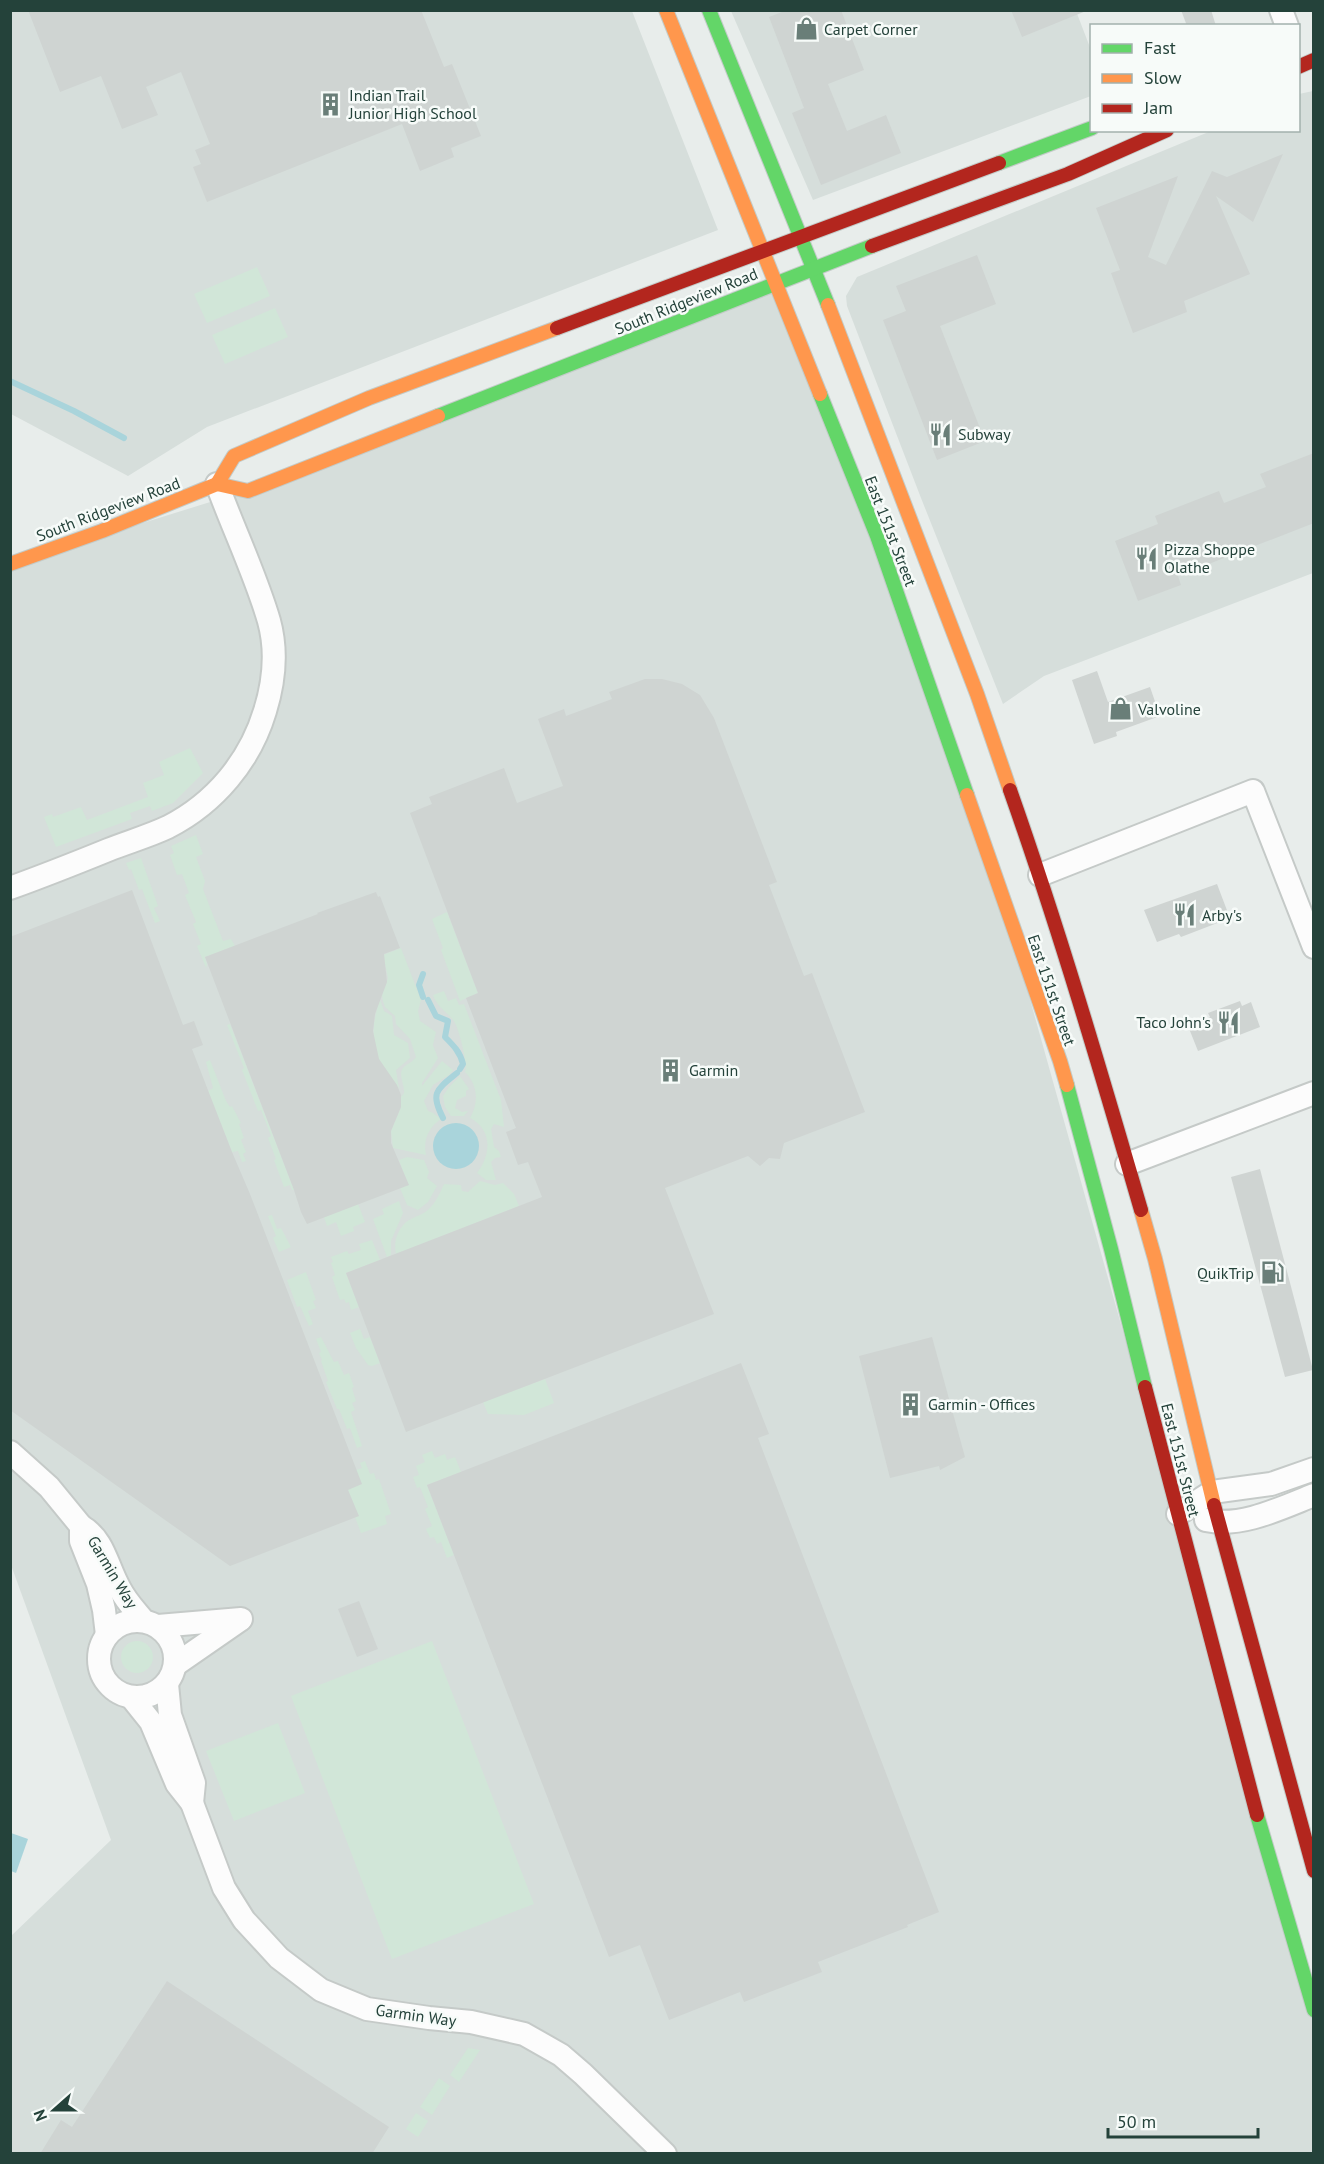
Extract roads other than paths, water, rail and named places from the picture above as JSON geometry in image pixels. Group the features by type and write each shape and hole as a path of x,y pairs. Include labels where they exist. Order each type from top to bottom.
{"main road":[{"name":"East 151st Street","path":"666,10 873,525 1060,1061 1254,1803 1314,2010"},
{"name":"East 151st Street","path":"708,10 814,268 977,694 1040,875 1095,1050 1155,1259 1218,1523 1314,1871"},
{"name":"South Ridgeview Road","path":"216,484 234,456 369,398 1090,129"},
{"name":"South Ridgeview Road","path":"10,564 102,531 216,484 248,491 814,268 1068,174 1162,132"},
{"path":"900,603 920,621 923,628"},
{"path":"1015,848 1040,875"},
{"path":"1006,907 1025,912"},
{"path":"1102,1124 1125,1156"}],"street":[{"path":"10,888 167,827 195,810 213,796 245,756 260,727 270,693 273,648 269,622 216,484"},
{"path":"1040,875 1253,791 1314,947"},
{"path":"1125,1156 1314,1093"},
{"name":"Garmin Way","path":"10,1452 49,1487 81,1526 98,1540 120,1590 151,1623 165,1631 174,1645 170,1715 194,1783 192,1803"},
{"path":"1178,1514 1212,1492 1271,1484 1314,1469"},
{"path":"1178,1514 1218,1523 1252,1517 1314,1495"},
{"name":"Garmin Way","path":"81,1526 81,1541 98,1584 104,1610 106,1635"},
{"path":"131,1697 150,1695 171,1675 241,1619 151,1623"},
{"name":"Garmin Way","path":"151,1623 127,1621 119,1624 106,1635 99,1657 101,1673 116,1691 131,1697 151,1722 177,1785 192,1803 224,1888 244,1920 279,1958 321,1990 367,2009 471,2022 524,2034 561,2055 665,2154"}],"water":[{"path":"456,1123 472,1130 479,1146 472,1162 456,1169 440,1162 433,1146 440,1130"},
{"path":"11,1833 28,1839 16,1873 11,1871"}],"waterway":[{"path":"10,381 124,438"},
{"path":"423,974 419,985 423,997"},
{"path":"428,1000 436,1016 448,1021 445,1037 460,1056 463,1064 460,1069"},
{"path":"443,1118 437,1103 437,1092 457,1073"}],"place":[{"name":"Carpet Corner","path":"806,29"},
{"name":"Indian Trail Junior High School","path":"331,104"},
{"name":"Subway","path":"940,434"},
{"name":"Pizza Shoppe Olathe","path":"1146,558"},
{"name":"Valvoline","path":"1120,709"},
{"name":"Arby's","path":"1184,915"},
{"name":"Taco John's","path":"1229,1022"},
{"name":"Garmin","path":"671,1070"},
{"name":"QuikTrip","path":"1272,1273"},
{"name":"Garmin - Offices","path":"910,1404"}]}
